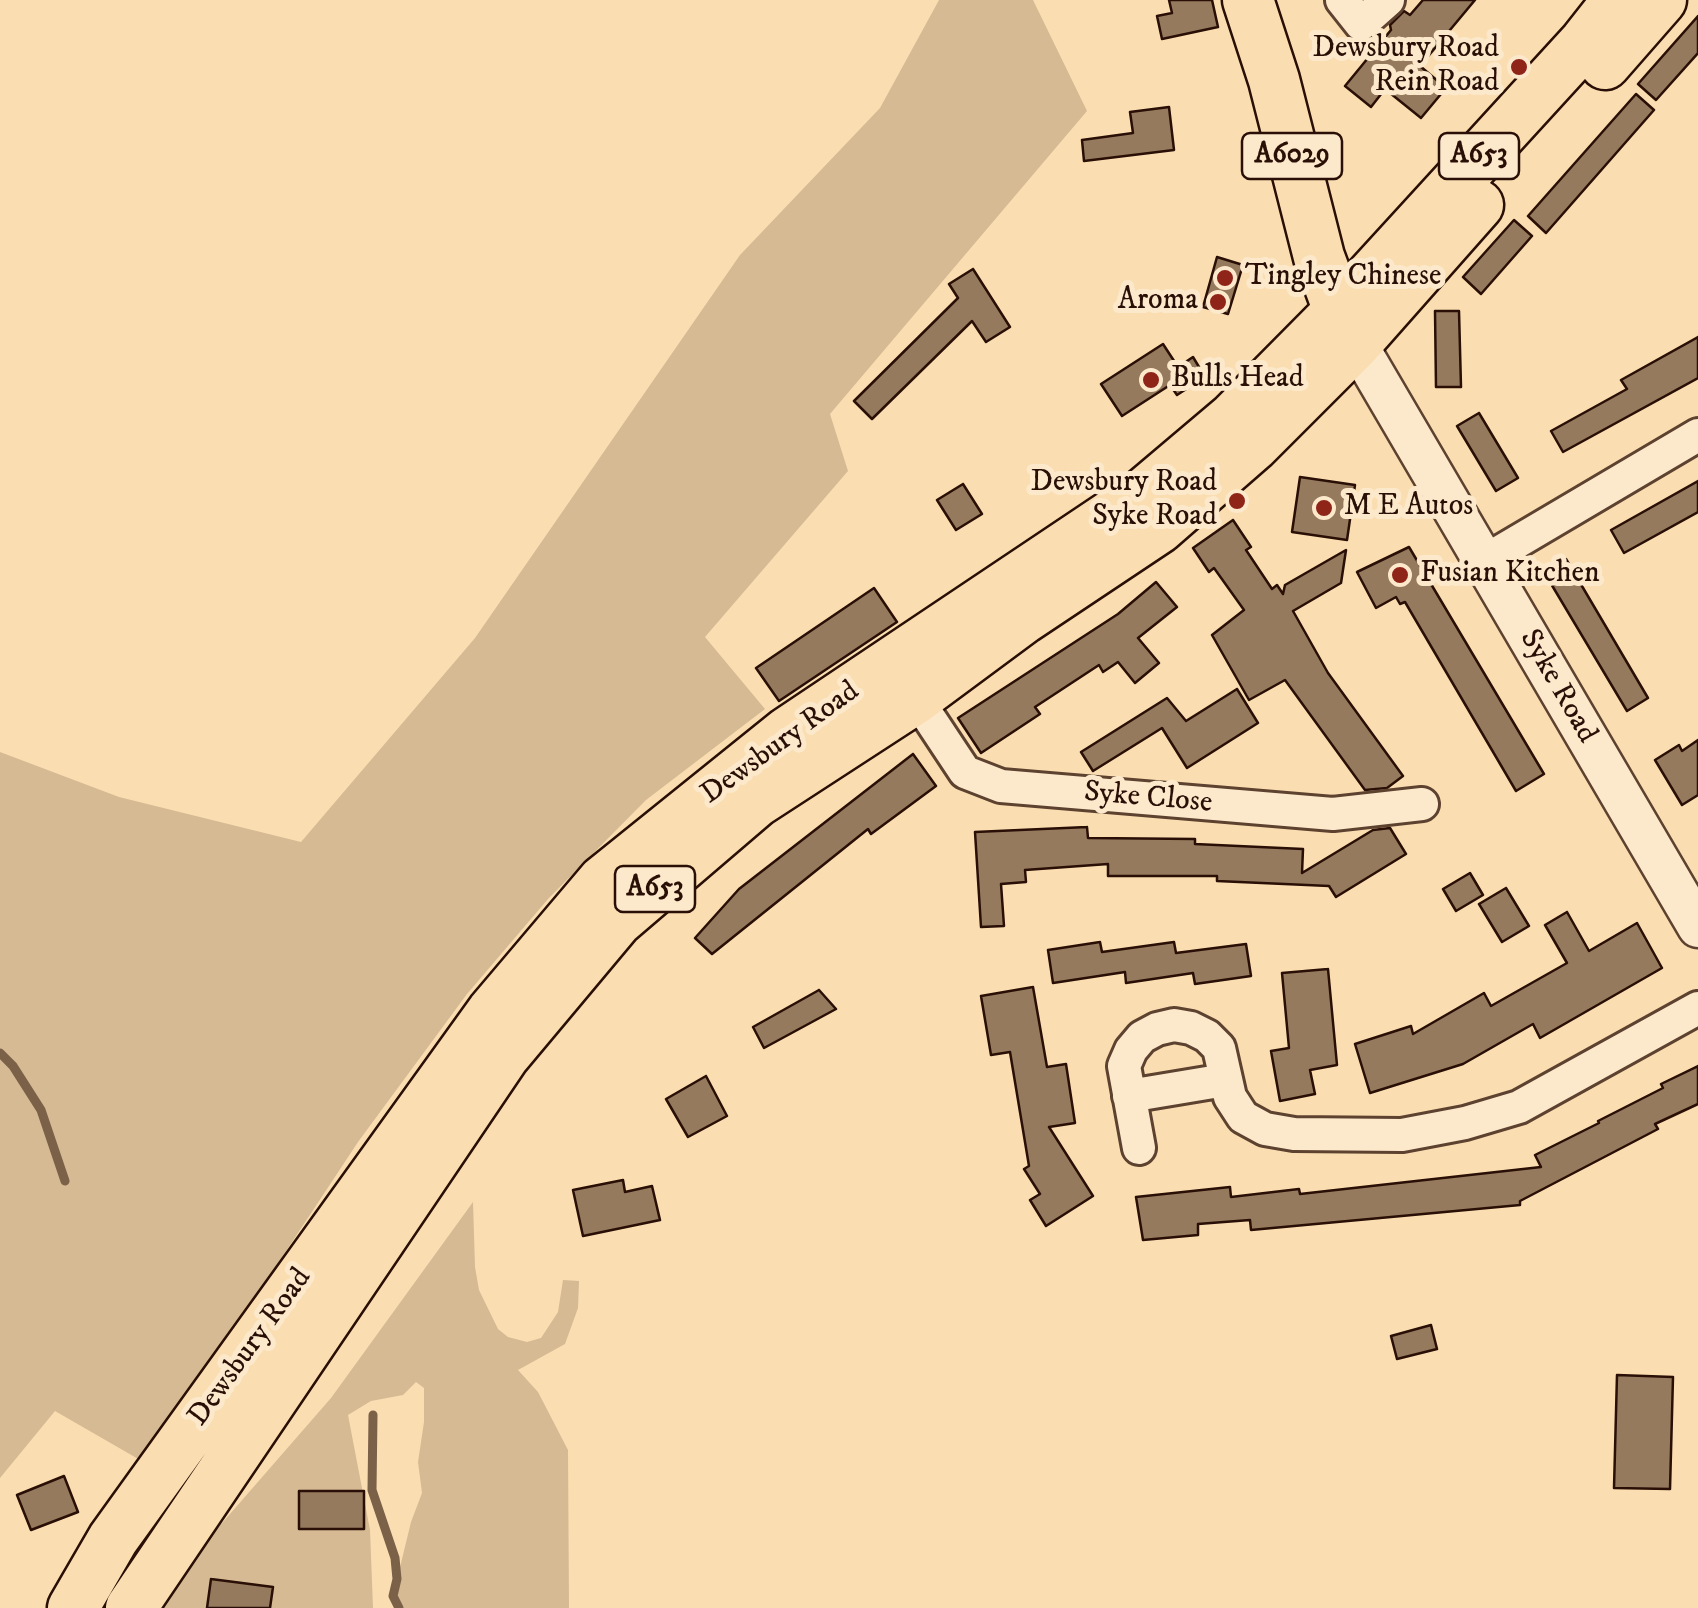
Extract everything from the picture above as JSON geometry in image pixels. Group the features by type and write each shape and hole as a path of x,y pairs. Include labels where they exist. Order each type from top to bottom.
{"main road":[{"name":"A6029","path":"1248,0 1274,80 1319,257 1348,327"},
{"name":"Dewsbury Road","path":"131,1608 504,1056 617,921 756,802 916,698 1024,618 1159,528 1253,446 1618,0"},
{"name":"Dewsbury Road","path":"73,1608 114,1539 492,1012 603,882 788,732 1142,496 1232,418 1348,327 1661,0"}],"street":[{"path":"1342,0 1361,24 1388,0"},
{"name":"Syke Road","path":"1348,327 1698,927"},
{"path":"1483,562 1698,435"},
{"name":"Syke Close","path":"916,698 966,772 1001,786 1333,814 1422,804"},
{"path":"1139,1148 1124,1066 1142,1037 1174,1025 1207,1036 1219,1048 1225,1080 1243,1117 1264,1128 1294,1134 1402,1135 1519,1107 1698,1008"},
{"path":"1129,1096 1225,1080"}],"shaded area":[{"path":"939,0 1033,0 1087,111 830,414 848,471 705,637 765,709 646,800 548,899 467,994 358,1142 259,1292 140,1460 55,1411 0,1478 0,752 119,797 301,842 475,638 740,255 880,108"},
{"path":"473,1202 479,1290 498,1329 508,1337 527,1342 541,1338 558,1312 563,1280 579,1281 578,1308 565,1344 518,1370 538,1392 568,1450 569,1608 399,1608 393,1596 422,1493 418,1462 424,1388 416,1382 403,1395 371,1401 348,1415 370,1530 373,1608 159,1608 176,1576 331,1398"}],"building":[{"path":"1169,0 1212,0 1218,27 1162,39 1157,16 1172,13"},
{"path":"1423,0 1475,0 1420,66 1446,88 1421,118 1385,89 1371,107 1345,86 1391,30 1390,25 1404,11 1410,15"},
{"path":"1698,16 1698,53 1656,100 1638,84"},
{"path":"1636,94 1654,110 1546,233 1528,216"},
{"path":"1169,107 1174,150 1084,161 1082,140 1133,133 1130,112"},
{"path":"1514,220 1532,236 1481,294 1463,277"},
{"name":"Tingley Chinese","path":"1217,257 1243,265 1228,314 1203,307"},
{"path":"973,269 1010,327 986,342 972,321 872,419 854,401 958,298 949,284"},
{"path":"1435,311 1459,311 1461,387 1436,387"},
{"path":"1698,337 1698,378 1563,452 1551,431 1627,389 1621,380"},
{"path":"1163,344 1178,367 1193,357 1205,377 1177,395 1170,385 1122,416 1101,384"},
{"path":"1479,413 1518,478 1496,491 1457,426"},
{"name":"M E Autos","path":"1300,477 1355,485 1347,540 1292,532"},
{"path":"1698,481 1698,512 1624,553 1611,530"},
{"path":"963,484 982,514 956,530 937,500"},
{"path":"1233,520 1251,547 1246,550 1272,589 1277,585 1283,594 1285,585 1346,550 1341,583 1293,611 1328,673 1403,776 1387,788 1365,790 1285,680 1249,700 1212,635 1244,610 1214,568 1209,572 1193,548"},
{"path":"1409,547 1544,774 1516,791 1405,602 1400,604 1396,597 1376,608 1357,572"},
{"path":"1566,559 1648,698 1627,711 1544,572"},
{"path":"1156,582 1177,607 1138,638 1159,663 1135,683 1118,662 1103,672 1099,665 1035,707 1040,714 981,753 958,718 1118,614"},
{"path":"874,588 897,622 779,701 756,668"},
{"path":"1237,689 1258,723 1187,768 1162,728 1093,771 1081,752 1167,698 1186,721"},
{"path":"1698,740 1698,795 1682,805 1655,760 1679,745 1682,751"},
{"path":"913,754 936,786 871,834 868,829 712,954 695,938 739,889"},
{"path":"1087,827 1088,838 1195,839 1195,844 1303,849 1302,873 1373,830 1390,828 1406,854 1336,897 1329,886 1217,881 1217,876 1108,876 1108,864 1025,870 1026,882 1001,884 1004,926 981,927 975,832"},
{"path":"1470,873 1483,895 1456,911 1443,889"},
{"path":"1506,888 1529,926 1502,942 1479,904"},
{"path":"1567,912 1589,951 1637,923 1662,968 1540,1038 1533,1024 1463,1064 1370,1093 1355,1044 1411,1026 1413,1034 1484,993 1491,1006 1567,963 1545,925"},
{"path":"1100,942 1102,952 1174,942 1176,953 1246,944 1251,976 1195,984 1193,973 1126,983 1125,972 1053,983 1048,950"},
{"path":"1328,969 1337,1065 1310,1070 1315,1094 1280,1101 1271,1051 1289,1048 1282,973"},
{"path":"1033,987 1047,1067 1066,1064 1075,1123 1049,1127 1093,1196 1046,1226 1030,1200 1040,1194 1024,1169 1029,1166 1010,1052 991,1055 981,996"},
{"path":"819,990 836,1009 764,1048 753,1027"},
{"path":"1698,1066 1698,1104 1655,1124 1658,1129 1520,1201 1520,1205 1251,1230 1250,1220 1198,1224 1198,1235 1143,1240 1136,1197 1230,1187 1231,1197 1299,1189 1300,1194 1541,1167 1535,1155"},
{"path":"706,1076 727,1116 688,1137 666,1099"},
{"path":"623,1180 625,1192 652,1186 660,1220 583,1236 573,1190"},
{"path":"1431,1325 1437,1349 1397,1359 1391,1336"},
{"path":"1617,1375 1673,1377 1670,1489 1614,1488"},
{"path":"64,1476 78,1512 31,1530 17,1495"},
{"path":"299,1491 364,1491 364,1529 299,1529"},
{"path":"211,1579 273,1587 270,1608 207,1608"}],"waterway":[{"path":"0,1053 41,1110 65,1181"},
{"path":"373,1415 372,1490 395,1558 397,1579 393,1596 399,1608"}],"place":[{"name":"Dewsbury Road Rein Road","path":"1519,67"},
{"name":"Tingley Chinese","path":"1225,278"},
{"name":"Aroma","path":"1218,302"},
{"name":"Bulls Head","path":"1151,380"},
{"name":"Dewsbury Road Syke Road","path":"1237,501"},
{"name":"M E Autos","path":"1324,508"},
{"name":"Fusian Kitchen","path":"1400,575"}]}
